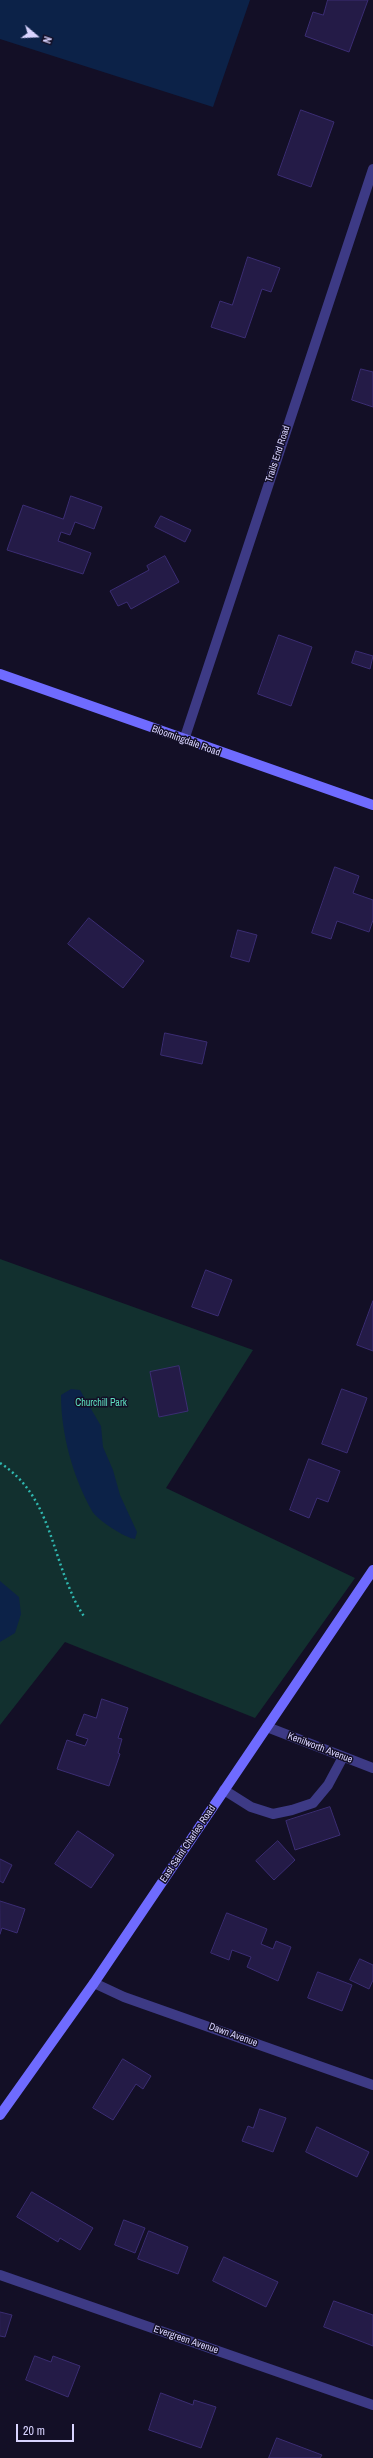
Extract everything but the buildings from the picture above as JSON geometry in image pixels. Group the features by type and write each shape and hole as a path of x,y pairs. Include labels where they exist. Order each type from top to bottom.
{"street":[{"name":"Trails End Road","path":"184,740 373,169"},
{"name":"Bloomingdale Road","path":"0,674 184,740 373,805"},
{"name":"East Saint Charles Road","path":"0,2115 94,1983 373,1570"},
{"name":"Kenilworth Avenue","path":"267,1727 373,1768"},
{"path":"224,1790 251,1807 273,1814 292,1810 313,1803 328,1785 343,1757"},
{"name":"Dawn Avenue","path":"94,1983 124,1997 373,2085"},
{"name":"Evergreen Avenue","path":"0,2275 373,2406"}],"path":[{"path":"0,1463 17,1474 35,1497 71,1594 85,1618"}],"green space":[{"name":"Churchill Park","path":"0,1259 253,1350 166,1488 355,1578 255,1718 65,1642 0,1725"}],"water":[{"path":"0,0 250,0 213,107 0,39"},
{"path":"71,1389 80,1390 101,1426 103,1447 113,1470 120,1495 137,1532 135,1539 118,1532 105,1524 95,1515 79,1484 69,1455 63,1425 61,1395"},
{"path":"0,1581 19,1597 21,1614 15,1633 0,1642"}]}
